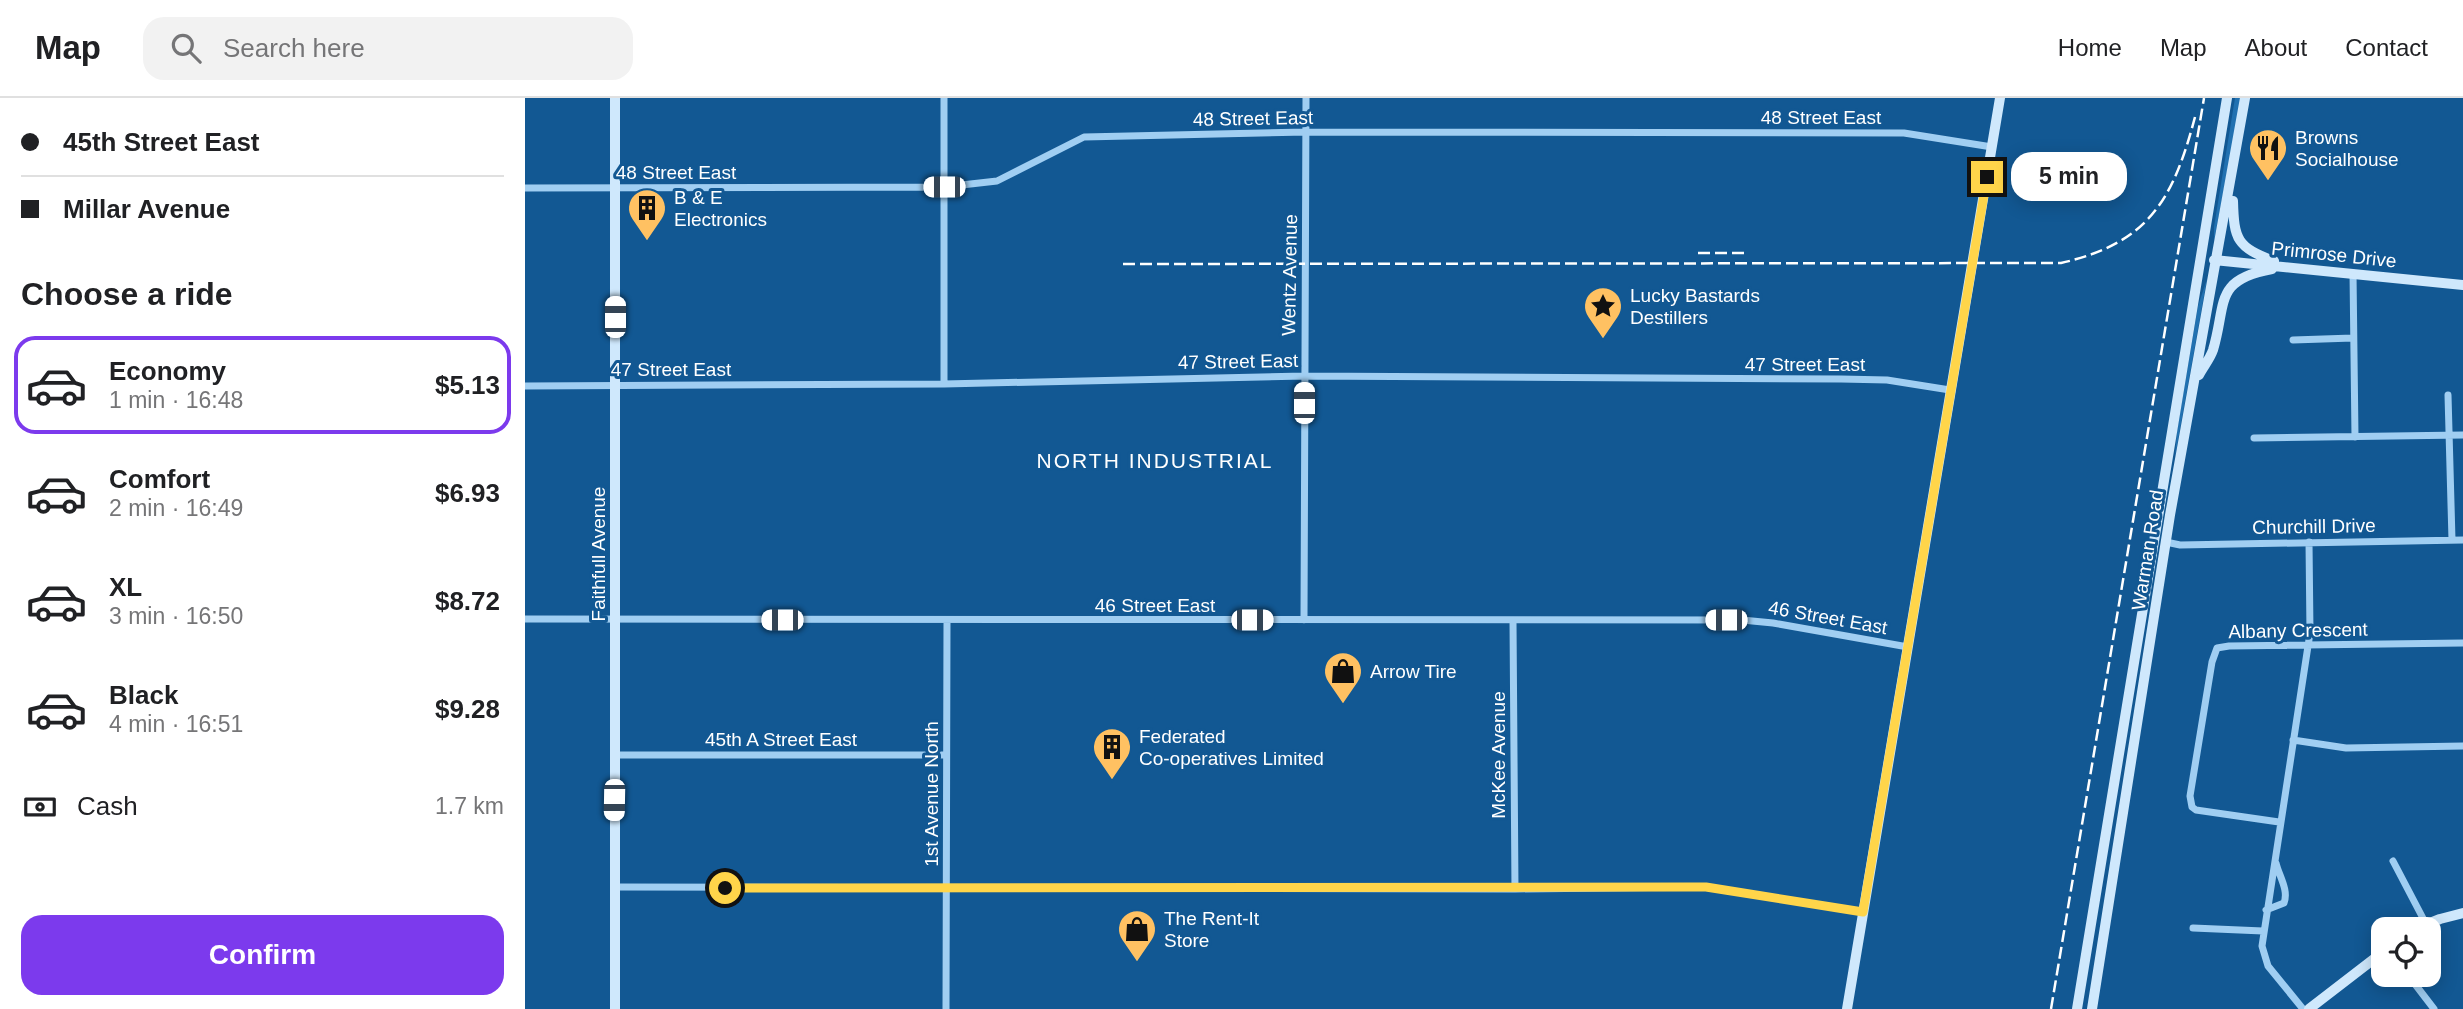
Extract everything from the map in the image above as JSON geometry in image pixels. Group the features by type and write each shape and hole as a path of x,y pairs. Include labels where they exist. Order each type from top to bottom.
{"street":[{"name":"Faithfull Avenue","path":"615,98 615,1009"},
{"path":"944,98 944,384"},
{"name":"Wentz Avenue","path":"1304,620 1306,98"},
{"path":"1847,1009 2000,98"},
{"name":"Warman Road","path":"2077,1009 2227,98"},
{"name":"Warman Road","path":"2092,1009 2166,542 2245,98"},
{"name":"48 Street East","path":"525,188 944,187 997,181 1084,137 1306,132 1904,133 1992,147"},
{"path":"2232,179 2234,222 2240,241 2253,254 2286,266"},
{"name":"Primrose Drive","path":"2200,258 2463,285"},
{"path":"2195,380 2212,353 2221,307 2231,286 2250,273 2286,266"},
{"path":"2353,272 2355,437"},
{"path":"2293,340 2353,338"},
{"name":"47 Street East","path":"525,386 944,384 1304,376 1841,379 1887,380 1950,390"},
{"path":"2448,395 2452,540"},
{"path":"2254,438 2463,435"},
{"path":"2166,542 2163,527 2171,481 2169,442"},
{"name":"Churchill Drive","path":"2166,542 2180,545 2463,540"},
{"path":"2303,1009 2268,966 2262,946 2311,633 2309,542"},
{"name":"46 Street East","path":"525,619 1758,621 1908,648"},
{"name":"1st Avenue North","path":"946,1009 947,621"},
{"name":"McKee Avenue","path":"1513,621 1515,888"},
{"name":"Albany Crescent","path":"2280,822 2196,810 2192,807 2190,796 2212,662 2217,648 2463,643"},
{"path":"2293,740 2346,748 2463,746"},
{"name":"45th A Street East","path":"615,755 946,755"},
{"path":"2266,910 2284,903 2287,898 2274,858"},
{"path":"2393,861 2422,917"},
{"path":"615,887 1706,887 1863,912"},
{"path":"2441,920 2463,913"},
{"path":"2193,928 2263,931"},
{"path":"2309,1009 2371,961"},
{"path":"2417,987 2434,1009"}],"shaded area":[{"path":"2235,98 2241,98 2214,241 2214,227"},
{"path":"2207,279 2175,457 2198,306"}],"railway":[{"path":"2051,1009 2204,98"},
{"path":"1123,264 2061,263 2116,243 2136,230 2153,214 2177,172 2195,117"},
{"path":"1698,253 1747,253"}],"place":[{"name":"Browns Socialhouse","path":"2268,182"},
{"name":"B & E Electronics","path":"647,242"},
{"name":"Lucky Bastards Destillers","path":"1603,340"},
{"name":"Arrow Tire","path":"1343,705"},
{"name":"Federated Co-operatives Limited","path":"1112,781"},
{"name":"The Rent-It Store","path":"1137,963"}],"district":[{"name":"NORTH INDUSTRIAL","path":"1155,461"}],"route":[{"path":"725,888 1706,887 1863,912 1987,177"}]}
